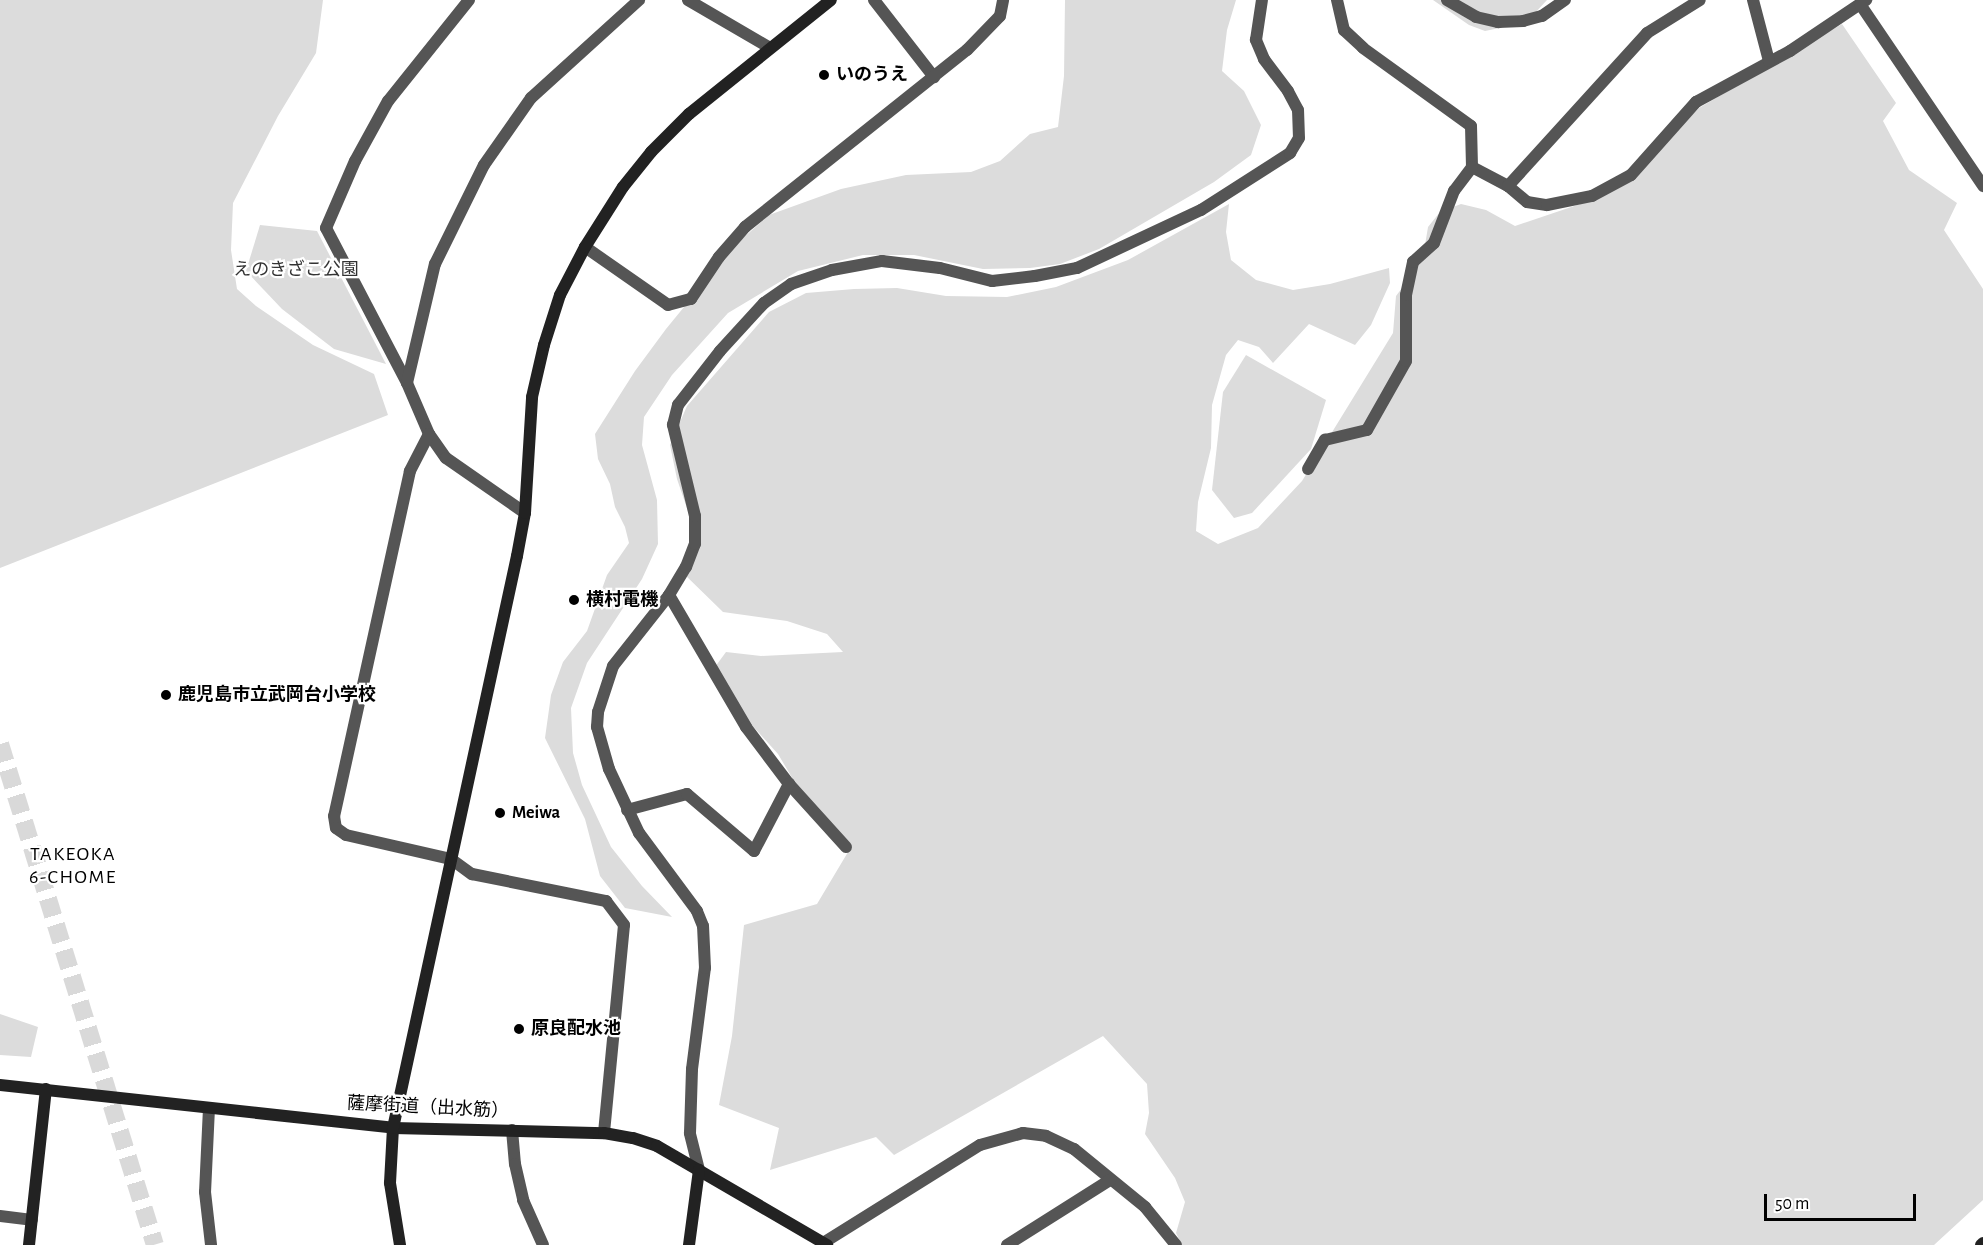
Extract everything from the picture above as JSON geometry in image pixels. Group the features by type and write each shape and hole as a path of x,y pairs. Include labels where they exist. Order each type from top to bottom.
{"street":[{"path":"469,0 388,101 355,161 326,228 407,384 429,434 446,458 525,513"},
{"path":"407,384 435,264 484,165 531,98 639,0"},
{"path":"688,0 770,48"},
{"path":"400,1245 390,1183 393,1128 525,513 532,397 560,294 585,247 623,187 651,152 689,114 831,0"},
{"path":"874,0 934,77"},
{"path":"585,247 668,305 691,299 718,256 745,227 967,50 1000,16 1003,0"},
{"path":"689,1245 699,1170 690,1132 692,1069 705,968 703,926 697,911 658,863 627,810 601,746 597,727 598,712 613,666 669,595 686,567 695,544 695,516 673,425 678,405 720,351 764,303 791,284 832,270 882,261 940,268 992,281 1077,268 1201,210 1290,153 1299,138 1298,110 1288,91 1264,59 1256,40 1262,0"},
{"path":"1308,469 1325,440 1367,430 1406,361 1406,296 1413,262 1434,243 1454,191 1472,166 1471,126 1344,30 1336,0"},
{"path":"1447,0 1476,17 1498,22 1523,21 1542,16 1565,0"},
{"path":"1508,186 1647,33 1700,0"},
{"path":"1753,0 1769,62"},
{"path":"1472,166 1508,186 1527,202 1548,205 1592,196 1631,175 1696,102 1790,51 1863,2 1983,186"},
{"path":"429,434 410,471 334,816 336,828 346,835 451,859 472,874 606,901 624,925 604,1133"},
{"path":"669,595 746,727 789,784 846,847"},
{"path":"627,810 687,794 754,851 789,784"},
{"name":"薩摩街道（出水筋）","path":"0,1084 393,1128 604,1133 633,1138 657,1146 819,1243"},
{"path":"29,1245 46,1089"},
{"path":"210,1108 206,1192 211,1245"},
{"path":"512,1130 515,1164 523,1200 543,1245"},
{"path":"819,1243 980,1145 1023,1133 1046,1136 1074,1149 1145,1208 1176,1245"},
{"path":"1007,1245 1110,1180"},
{"path":"0,1216 32,1220"}],"green space":[{"path":"0,0 323,0 316,53 278,116 233,203 231,250 237,289 256,306 313,345 374,374 388,415 0,568"},
{"path":"1065,0 1236,0 1227,30 1222,71 1244,91 1261,125 1251,155 1214,182 1099,249 1060,264 1030,268 983,269 914,255 863,255 798,271 728,313 672,375 644,417 642,445 657,500 658,544 642,579 587,663 571,708 573,753 582,785 611,847 642,886 672,917 625,908 600,876 585,819 545,738 551,695 563,662 587,631 607,575 629,543 625,527 615,507 610,484 598,459 595,434 635,371 666,329 734,246 769,215 841,189 906,175 971,172 1000,161 1030,134 1058,127 1064,76"},
{"path":"1433,0 1547,0 1534,14 1509,26 1485,31 1469,25"},
{"path":"1842,24 1896,103 1883,121 1909,170 1957,203 1944,230 1983,289 1983,1200 1934,1245 1182,1245 1176,1233 1185,1202 1175,1178 1145,1134 1149,1113 1147,1084 1103,1036 894,1155 876,1137 770,1170 779,1128 719,1105 732,1036 744,925 817,904 851,847 800,791 778,754 751,724 712,671 726,652 761,656 843,652 827,634 787,621 723,612 683,573 691,551 692,523 677,479 670,445 687,406 769,312 806,293 897,288 946,296 1007,297 1056,287 1128,260 1229,204 1226,232 1231,260 1256,280 1293,290 1330,284 1389,268 1390,283 1371,325 1355,345 1309,324 1273,363 1259,347 1238,340 1226,355 1212,405 1211,448 1198,502 1196,531 1218,544 1258,528 1302,481 1393,333 1396,296 1411,276 1424,251 1428,227 1440,212 1461,204 1486,210 1515,226 1592,200 1628,181 1699,108"},
{"name":"えのきざこ公園","path":"260,225 317,231 386,364 334,349 282,309 246,271"},
{"path":"1246,355 1326,400 1311,449 1252,513 1234,518 1212,490 1223,392"},
{"path":"0,1014 38,1027 31,1057 0,1055"}],"tunnel":[{"path":"0,744 155,1245"}],"place":[{"name":"いのうえ","path":"824,75"},
{"name":"横村電機","path":"574,600"},
{"name":"鹿児島市立武岡台小学校","path":"166,695"},
{"name":"Meiwa","path":"500,813"},
{"name":"原良配水池","path":"519,1029"}],"district":[{"name":"TAKEOKA 6-CHOME","path":"73,866"}]}
